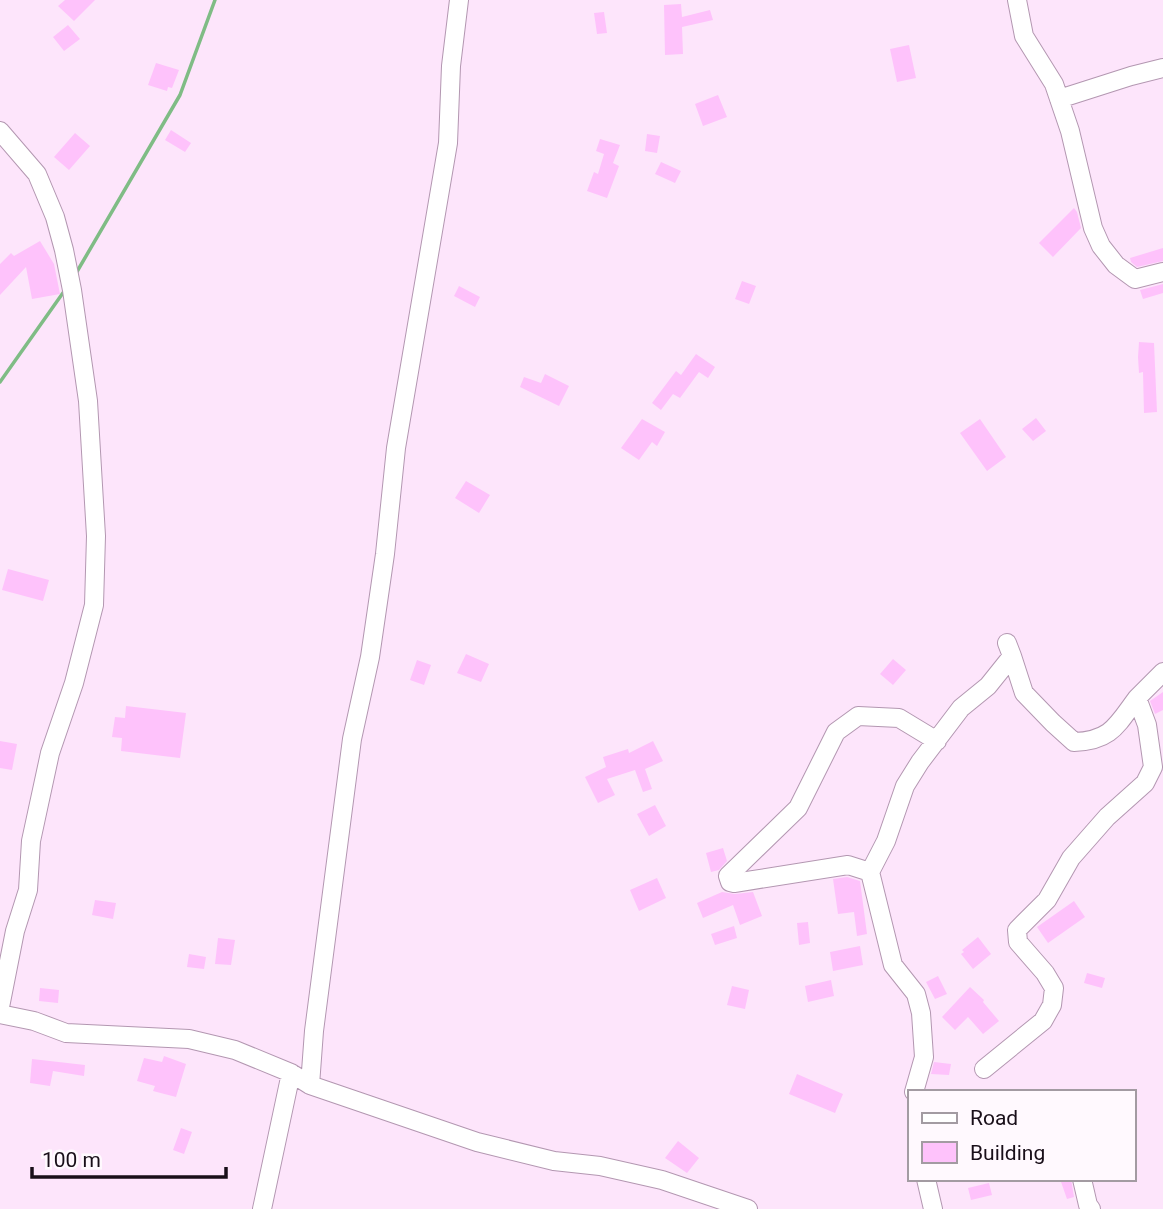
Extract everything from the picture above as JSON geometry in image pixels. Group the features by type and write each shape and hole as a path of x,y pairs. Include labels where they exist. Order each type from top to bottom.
{"street":[{"path":"310,1086 314,1031 352,739 370,657 386,554 396,448 448,143 451,66 459,0"},
{"path":"1017,0 1024,36 1047,71 1070,131 1093,228 1101,246 1116,265 1135,279 1163,272"},
{"path":"1059,99 1163,68"},
{"path":"0,131 37,174 55,218 64,250 88,401 96,536 94,605 74,684 50,753 40,793 31,841 29,890 15,931 0,1007"},
{"path":"915,1090 924,1057 921,1013 916,993 893,965 870,872 886,841 905,786 961,708 988,686 1010,650 1024,692 1074,742 1096,741 1115,728 1137,698 1163,672"},
{"path":"984,1069 1043,1021 1052,1005 1054,988 1045,973 1018,942 1017,930 1047,900 1071,858 1107,817 1145,783 1153,767 1147,725 1137,698"},
{"path":"870,872 848,865 734,883 730,882 728,876 799,807 836,732 858,716 900,718 937,741"},
{"path":"0,1014 34,1021 66,1033 189,1039 236,1051 291,1073 310,1086 477,1142 554,1161 600,1166 662,1180 748,1209"},
{"path":"262,1209 291,1073"},
{"path":"926,1181 933,1209"},
{"path":"1082,1181 1091,1209"}],"building":[{"path":"65,0 95,0 74,21 58,6"},
{"path":"681,4 682,17 710,10 713,20 682,27 683,54 665,55 664,5"},
{"path":"604,12 607,33 597,34 594,13"},
{"path":"68,25 80,39 64,51 53,37"},
{"path":"909,45 916,78 897,82 890,49"},
{"path":"156,63 179,70 172,88 168,87 167,91 148,85"},
{"path":"718,95 727,117 703,126 695,104"},
{"path":"171,130 191,143 185,152 165,140"},
{"path":"75,133 90,146 69,170 54,157"},
{"path":"647,134 660,136 657,153 645,151"},
{"path":"600,139 620,145 613,163 619,166 607,198 587,191 594,172 598,174 604,154 596,151"},
{"path":"661,162 681,171 675,183 655,174"},
{"path":"1074,208 1081,228 1053,257 1039,243"},
{"path":"40,241 54,264 60,294 32,299 26,267 0,295 0,264 11,253 14,256"},
{"path":"1163,248 1163,261 1137,267 1131,262 1130,258"},
{"path":"742,281 756,286 749,304 735,299"},
{"path":"1163,284 1163,293 1143,299 1140,290"},
{"path":"459,286 480,297 475,307 454,296"},
{"path":"1139,342 1154,343 1157,412 1144,413 1143,372 1139,373"},
{"path":"696,354 715,367 708,378 699,372 680,398 673,394 661,410 652,403 676,371 681,375"},
{"path":"545,374 569,386 559,406 520,387 524,377 541,383"},
{"path":"1036,418 1046,431 1033,441 1022,429"},
{"path":"642,419 665,432 657,446 652,442 639,460 621,448"},
{"path":"980,419 1006,457 987,471 960,433"},
{"path":"466,481 490,495 479,513 455,498"},
{"path":"8,569 49,580 43,601 2,590"},
{"path":"466,654 489,664 481,682 457,673"},
{"path":"893,659 906,670 893,685 880,674"},
{"path":"417,660 431,665 424,685 410,680"},
{"path":"1163,692 1163,710 1155,714 1150,701"},
{"path":"126,706 186,713 180,758 121,751 122,738 112,737 115,717 125,718"},
{"path":"0,741 17,744 12,770 0,768"},
{"path":"653,741 663,761 645,769 652,789 643,792 635,770 607,779 615,795 598,803 585,777 606,767 603,757 628,749 629,753"},
{"path":"655,805 666,826 649,836 637,814"},
{"path":"723,848 727,861 719,870 711,872 706,853"},
{"path":"847,877 860,881 867,934 857,936 854,912 838,914 833,879"},
{"path":"657,878 666,898 639,911 630,890"},
{"path":"722,892 753,892 762,916 740,925 733,905 703,918 697,903"},
{"path":"95,900 116,903 113,919 92,915"},
{"path":"1074,901 1085,917 1048,943 1037,927"},
{"path":"808,922 810,943 799,945 797,923"},
{"path":"734,926 737,938 715,945 711,934"},
{"path":"978,937 991,954 973,969 961,954 964,952 962,950"},
{"path":"218,938 235,940 231,965 215,964"},
{"path":"860,946 863,965 833,971 830,952"},
{"path":"189,954 206,957 204,969 187,967"},
{"path":"1087,973 1105,978 1102,988 1084,983"},
{"path":"938,976 947,994 935,999 926,982"},
{"path":"831,980 834,996 808,1002 805,986"},
{"path":"732,986 749,990 745,1009 727,1005"},
{"path":"970,987 984,1000 999,1021 983,1034 968,1017 955,1030 942,1017"},
{"path":"40,988 59,990 58,1003 39,1001"},
{"path":"164,1056 186,1064 176,1097 153,1091 155,1086 137,1081 144,1058 162,1062"},
{"path":"32,1059 85,1065 84,1076 53,1071 50,1086 30,1083"},
{"path":"934,1062 951,1064 949,1075 931,1074"},
{"path":"797,1074 843,1094 835,1113 789,1094"},
{"path":"181,1128 192,1132 184,1154 173,1150"},
{"path":"678,1141 699,1158 687,1173 665,1158"},
{"path":"1061,1181 1071,1181 1074,1197 1067,1199"},
{"path":"989,1183 992,1195 971,1200 968,1188"}],"waterway":[{"path":"75,275 180,95 215,0"},
{"path":"0,382 65,290"}]}
